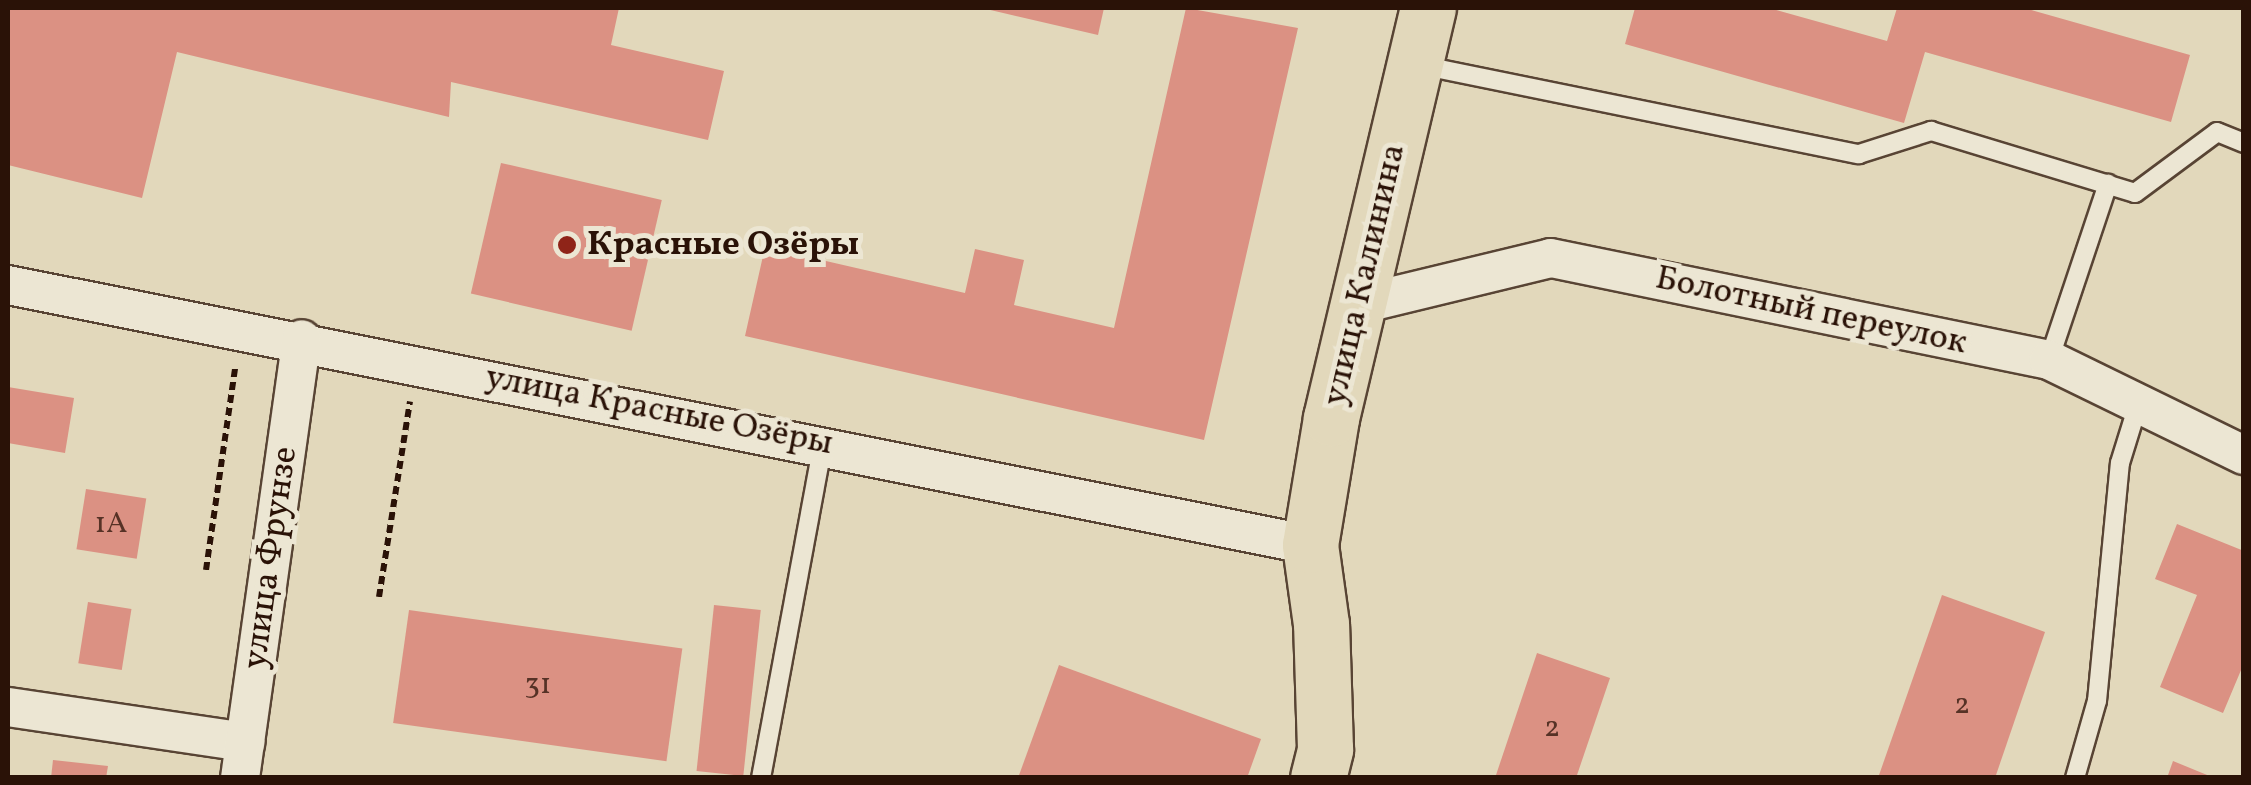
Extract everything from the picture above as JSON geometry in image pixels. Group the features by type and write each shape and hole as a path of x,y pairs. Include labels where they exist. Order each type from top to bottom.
{"main road":[{"name":"улица Калинина","path":"1318,778 1325,748 1321,624 1310,545 1331,418 1428,8"}],"street":[{"name":"Болотный переулок","path":"1361,304 1551,258 2049,360 2137,408 2244,455"},
{"name":"улица Красные Озёры","path":"8,284 302,339 1310,545"},
{"name":"улица Фрунзе","path":"243,760 302,339"},
{"path":"8,707 243,760"}],"lane":[{"path":"1414,64 1860,154 1932,131 2135,192 2217,132 2244,143"},
{"path":"2049,360 2108,184"},
{"path":"2075,778 2097,702 2120,464 2137,408"},
{"path":"761,778 823,444"}],"path":[{"path":"206,570 241,328"},
{"path":"379,597 411,398 430,403"}],"building":[{"path":"8,8 619,8 611,45 724,71 708,140 451,82 449,117 177,52 142,198 8,165"},
{"path":"982,8 1104,8 1098,35"},
{"path":"1186,8 1298,28 1204,440 745,336 765,247 965,293 975,249 1024,260 1014,305 1114,328"},
{"path":"1635,8 1769,8 1887,41 1897,8 2024,8 2190,55 2171,122 1925,52 1904,123 1625,44"},
{"name":"Красные Озёры","path":"501,163 662,200 632,331 471,294"},
{"path":"8,387 74,398 65,453 8,443"},
{"path":"86,489 146,499 137,559 76,549"},
{"path":"2177,524 2244,551 2244,663 2223,713 2160,687 2197,595 2155,579"},
{"path":"1942,595 2045,632 1995,778 1878,778"},
{"path":"88,602 131,609 122,670 78,663"},
{"path":"714,605 761,610 743,776 697,771"},
{"path":"409,610 682,648 666,761 393,723"},
{"path":"1537,653 1610,678 1576,778 1495,778"},
{"path":"1059,665 1261,739 1247,778 1018,778"},
{"path":"53,760 108,766 106,778 51,778"},
{"path":"2173,761 2212,777 2212,778 2167,778"}],"place":[{"name":"Красные Озёры","path":"567,245"}]}
